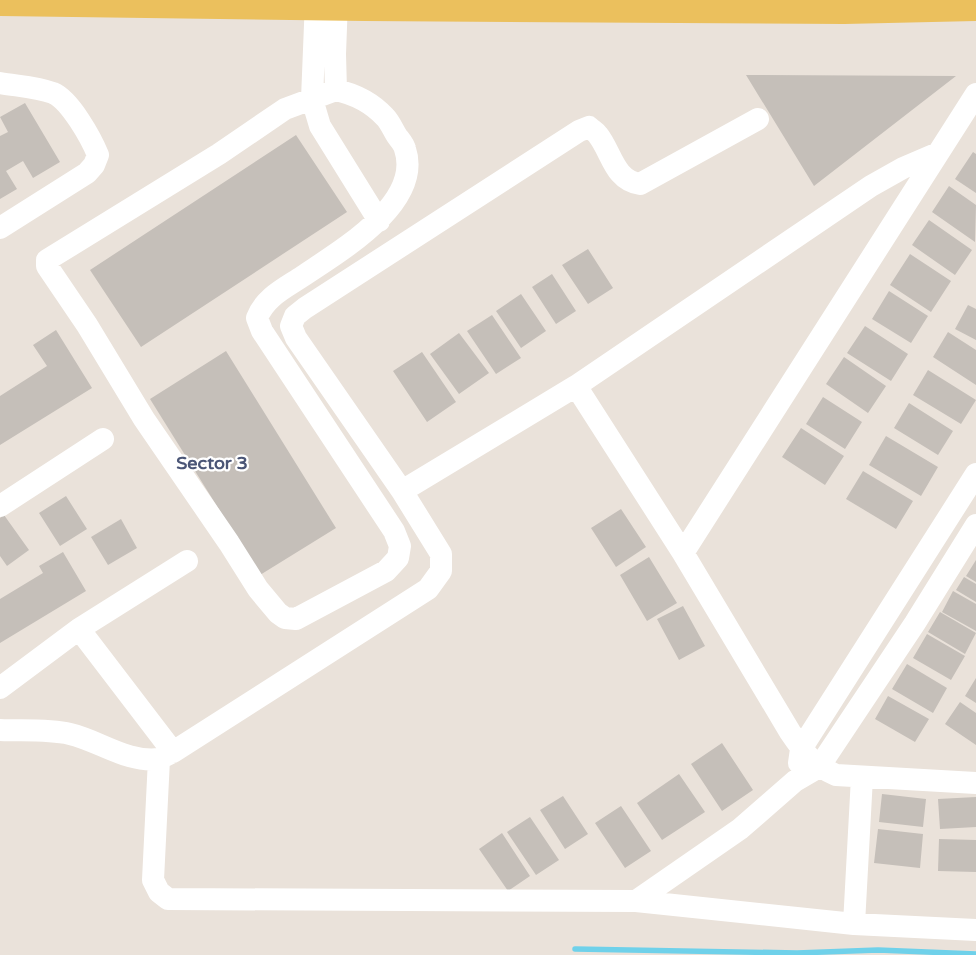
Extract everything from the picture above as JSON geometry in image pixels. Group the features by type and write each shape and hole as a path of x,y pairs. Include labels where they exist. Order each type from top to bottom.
{"main road":[{"path":"0,2 327,3 844,10 976,6"}],"street":[{"path":"327,3 335,54 336,90"},
{"path":"327,3 312,99 320,126 379,221"},
{"path":"0,83 56,94 66,104 94,144 98,155 88,173 0,228"},
{"path":"336,90 361,98 385,117 405,148 408,166 402,192 379,221 270,298 261,308 257,318 262,331 394,531 400,546 398,558 386,571 296,619 285,618 278,613 258,589 144,418 87,325 47,266 47,260 219,154 284,109 312,99 336,90"},
{"path":"683,553 976,94"},
{"path":"0,730 48,731 70,734 146,761 166,755 428,590 441,571 441,554 402,491 296,338 291,326 295,316 304,308 579,131 589,128 598,136 620,174 630,183 640,184 758,119"},
{"path":"402,491 576,386 871,186 903,168 938,153"},
{"path":"576,386 683,553 802,749 819,767 836,775 976,783"},
{"path":"0,506 103,439"},
{"path":"794,781 802,749 976,474"},
{"path":"636,901 740,828 794,781 819,767 915,622 976,525"},
{"path":"0,688 79,630 187,561"},
{"path":"79,630 166,755 153,880 158,892 168,899 636,901 854,924 976,930"},
{"path":"854,924 862,777"}],"building":[{"path":"746,75 956,76 814,186"},
{"path":"25,103 60,162 33,178 23,161 6,171 17,189 0,199 0,136 8,132 0,117"},
{"path":"296,135 347,212 141,347 90,270"},
{"path":"973,152 976,154 976,193 955,179"},
{"path":"949,186 976,205 975,242 932,212"},
{"path":"929,220 972,250 955,275 912,245"},
{"path":"588,249 613,288 588,304 562,265"},
{"path":"910,254 951,281 931,312 890,285"},
{"path":"552,274 576,311 556,324 532,287"},
{"path":"889,291 928,316 911,343 872,319"},
{"path":"521,294 546,331 521,348 496,311"},
{"path":"968,305 976,309 976,340 955,329"},
{"path":"492,315 521,358 496,374 467,331"},
{"path":"865,326 908,354 891,381 847,353"},
{"path":"56,330 92,388 0,445 0,396 47,366 33,345"},
{"path":"948,332 976,350 976,385 933,357"},
{"path":"459,333 489,373 459,394 430,354"},
{"path":"226,351 336,528 260,575 150,399"},
{"path":"422,352 456,402 427,422 393,371"},
{"path":"844,357 886,386 868,413 826,384"},
{"path":"928,370 976,400 961,424 913,395"},
{"path":"823,397 862,422 845,449 806,424"},
{"path":"909,403 953,431 938,455 894,428"},
{"path":"801,428 844,456 825,485 782,457"},
{"path":"886,436 938,467 921,496 869,465"},
{"path":"863,471 913,501 896,529 846,499"},
{"path":"66,496 87,529 60,546 39,513"},
{"path":"621,509 646,547 616,567 591,528"},
{"path":"4,515 29,550 7,566 0,556 0,518"},
{"path":"121,519 137,548 108,565 91,537"},
{"path":"63,552 86,591 0,643 0,599 43,573 39,566"},
{"path":"649,557 677,603 647,621 620,575"},
{"path":"976,560 976,582 966,576"},
{"path":"964,577 976,584 976,602 956,590"},
{"path":"953,591 976,604 976,631 942,612"},
{"path":"683,606 705,646 679,660 657,619"},
{"path":"940,612 976,633 965,654 928,632"},
{"path":"927,634 965,656 951,680 913,658"},
{"path":"907,664 947,688 933,713 892,689"},
{"path":"976,678 976,703 965,696"},
{"path":"888,696 929,719 915,742 875,719"},
{"path":"960,702 976,713 976,745 945,724"},
{"path":"722,743 753,790 722,811 691,764"},
{"path":"679,774 705,812 662,840 637,803"},
{"path":"882,794 926,799 923,827 879,822"},
{"path":"563,796 588,834 565,849 540,810"},
{"path":"976,797 976,827 940,829 938,799"},
{"path":"621,806 651,851 625,868 595,823"},
{"path":"530,817 559,860 536,875 507,832"},
{"path":"878,829 923,834 920,868 874,863"},
{"path":"502,833 530,876 508,891 479,849"},
{"path":"939,839 976,840 976,872 938,871"}],"waterway":[{"path":"575,949 797,953 878,950 976,954"}],"district":[{"name":"Sector 3","path":"212,463"}]}
